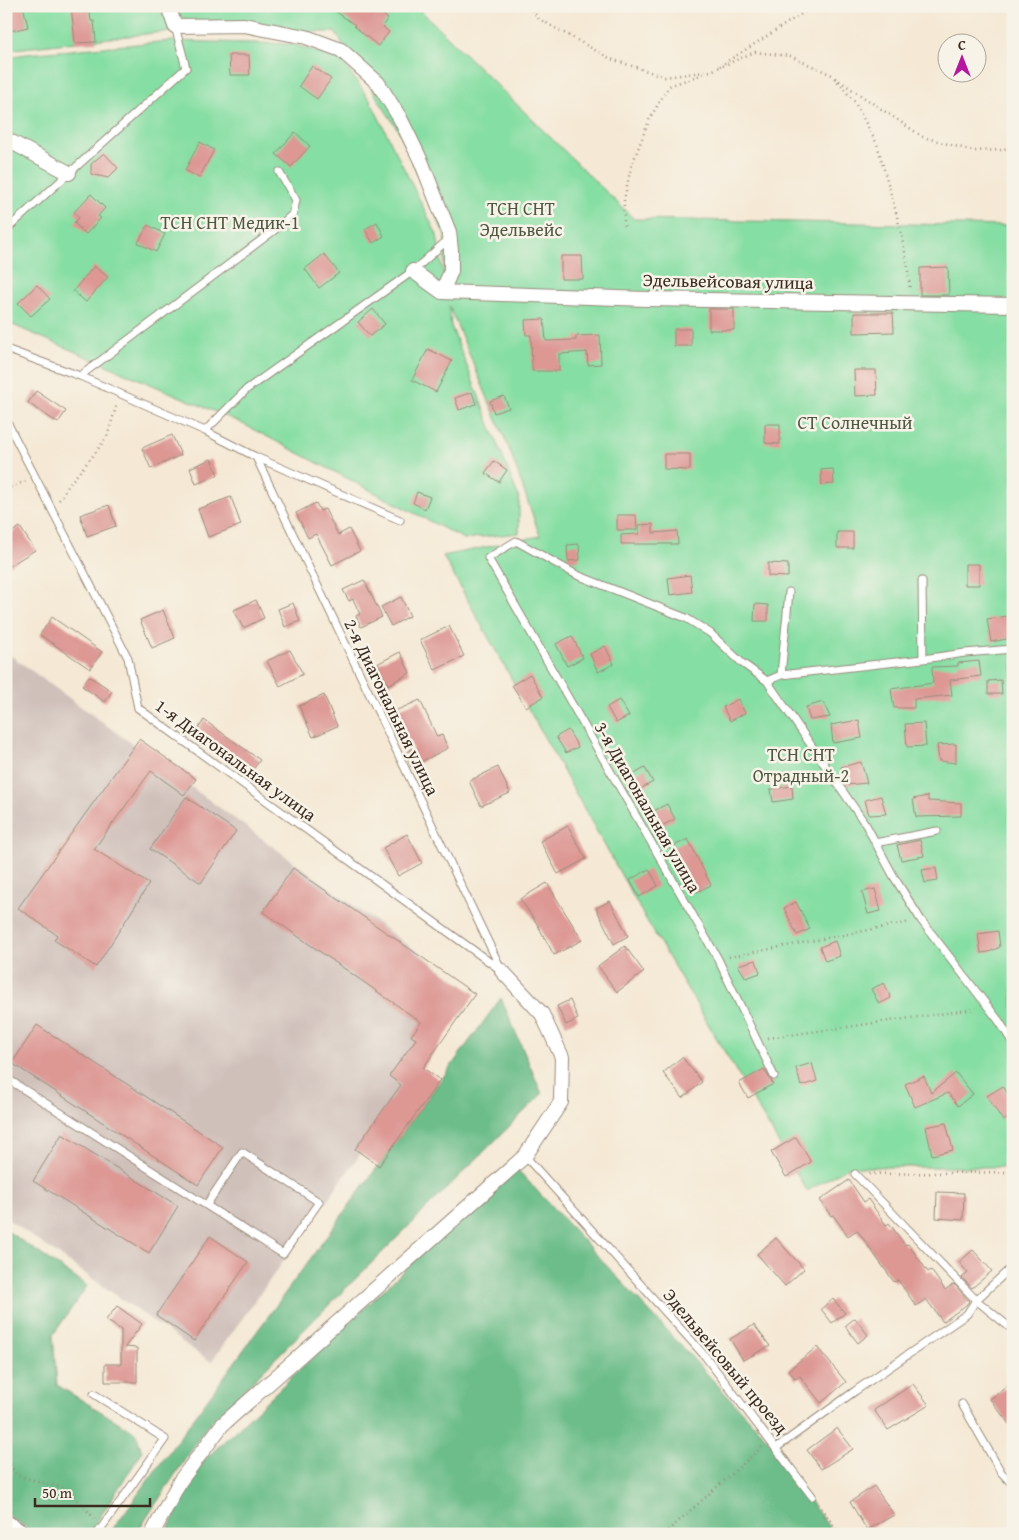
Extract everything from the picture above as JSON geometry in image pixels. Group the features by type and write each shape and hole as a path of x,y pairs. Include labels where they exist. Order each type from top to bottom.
{"main road":[{"path":"6,1526 18,1534"}],"street":[{"path":"168,6 175,26 244,24 306,37 341,50 378,83 400,118 421,161 449,232 451,271 442,292 414,271"},
{"path":"6,139 69,173"},
{"name":"Эдельвейсовая улица","path":"442,292 647,299 1013,305"},
{"path":"152,1534 180,1481 222,1425 525,1156 561,1102 562,1058 542,1014 502,971"}],"lane":[{"path":"6,230 186,68 175,26"},
{"path":"80,376 264,238 293,214 296,200 279,172"},
{"path":"205,431 247,389 414,271 443,244"},
{"path":"6,349 80,376 205,431 256,457 400,520"},
{"name":"1-я Диагональная улица","path":"6,420 128,658 138,708 502,971"},
{"name":"2-я Диагональная улица","path":"256,457 502,971"},
{"name":"3-я Диагональная улица","path":"767,682 742,663 710,633 686,618 577,575 516,541 488,558 718,959 774,1076"},
{"path":"922,581 923,660"},
{"path":"781,675 789,592"},
{"path":"1013,649 781,675 767,682 866,825 894,877 921,920 1013,1042"},
{"path":"875,843 937,831"},
{"path":"6,1078 283,1254 319,1202 242,1152 206,1204"},
{"name":"Эдельвейсовый проезд","path":"525,1156 705,1356 776,1448 855,1390 967,1314 976,1300 1013,1266"},
{"path":"855,1174 976,1300 1013,1330"},
{"path":"94,1394 165,1439 98,1534"},
{"path":"962,1404 1001,1472 1013,1485"},
{"path":"776,1448 812,1496"}],"path":[{"path":"529,6 540,19 610,59 665,77 711,72 814,6"},
{"path":"624,226 624,200 631,167 650,118 669,86 711,72 755,52 790,56 832,75 923,137 973,151 1004,150 1013,140"},
{"path":"832,75 854,101 878,144 897,216 912,304"},
{"path":"52,510 71,482 107,437 120,394"},
{"path":"6,489 36,477"},
{"path":"718,959 921,920"},
{"path":"757,1039 987,1007"},
{"path":"855,1174 1013,1172"},
{"path":"664,1534 770,1440"},
{"path":"6,1455 16,1475 67,1489 102,1526"},
{"path":"812,1496 840,1534"}],"shaded area":[{"path":"6,652 475,994 211,1362 6,1218"}],"green space":[{"path":"6,6 416,6 634,219 1013,226 1013,1167 848,1167 807,1191 643,914 443,556 540,536 510,451 449,306 451,326 519,498 519,533 464,539 239,422 6,322 6,57 27,54 170,41 292,44 340,59 370,100 437,235 444,281 445,236 400,133 335,32 163,32 6,50"},
{"path":"501,998 542,1094 207,1426 136,1534 109,1534"},
{"path":"514,1166 776,1448 787,1470 834,1534 166,1534 197,1467"},
{"path":"6,1230 87,1286 53,1335 57,1385 136,1433 142,1452 89,1534 35,1534 6,1514"}],"building":[{"path":"6,6 23,6 28,27 6,32"},
{"path":"71,6 89,6 91,21 94,21 96,42 75,43"},
{"path":"328,6 373,6 388,19 382,26 389,32 378,46 355,25"},
{"path":"229,55 249,55 250,75 230,75"},
{"path":"312,66 331,79 317,99 299,86"},
{"path":"295,132 310,146 291,167 276,154"},
{"path":"200,142 214,150 199,178 185,170"},
{"path":"104,153 118,168 108,178 91,174 91,164"},
{"path":"91,194 105,208 98,216 101,218 86,234 74,223 79,218 74,212"},
{"path":"377,222 384,236 373,243 365,229"},
{"path":"148,225 165,234 156,252 138,243"},
{"path":"324,254 339,273 319,288 305,269"},
{"path":"561,256 582,256 583,279 561,279"},
{"path":"94,266 108,277 86,302 73,291"},
{"path":"948,267 949,295 920,295 920,268"},
{"path":"37,285 50,299 31,316 18,303"},
{"path":"373,309 385,324 370,336 358,322"},
{"path":"709,309 734,309 734,330 709,330"},
{"path":"854,313 893,313 894,332 854,333"},
{"path":"544,319 546,341 576,340 576,336 600,335 601,364 588,365 587,352 559,354 559,371 532,371 531,335 526,335 525,320"},
{"path":"674,329 691,329 691,346 674,346"},
{"path":"428,349 452,361 436,392 412,380"},
{"path":"854,370 876,370 877,395 855,396"},
{"path":"36,391 66,411 58,423 28,403"},
{"path":"472,392 476,404 459,410 455,398"},
{"path":"504,396 509,408 494,413 490,401"},
{"path":"765,424 780,424 780,444 765,443"},
{"path":"172,435 181,455 151,469 142,448"},
{"path":"664,454 690,454 690,470 664,469"},
{"path":"211,459 218,475 196,484 190,468"},
{"path":"494,461 507,470 499,482 485,473"},
{"path":"833,469 834,484 822,485 821,470"},
{"path":"417,492 430,497 425,509 413,503"},
{"path":"231,497 241,525 208,537 198,509"},
{"path":"316,503 320,511 325,509 338,535 349,529 360,551 332,565 316,534 308,538 296,513"},
{"path":"109,505 116,526 87,536 80,515"},
{"path":"617,515 636,515 637,530 617,530"},
{"path":"653,524 653,533 677,531 678,544 621,544 621,535 639,534 639,525"},
{"path":"20,527 35,550 6,568 6,536"},
{"path":"837,532 853,532 853,548 837,548"},
{"path":"579,544 580,560 568,561 567,545"},
{"path":"768,563 788,564 788,577 768,576"},
{"path":"965,564 979,564 979,585 965,585"},
{"path":"690,575 692,592 670,595 668,578"},
{"path":"364,580 382,617 361,627 356,616 360,614 353,599 349,601 343,590"},
{"path":"401,597 410,616 391,626 381,607"},
{"path":"256,600 264,618 243,628 234,610"},
{"path":"293,603 300,621 285,627 278,609"},
{"path":"755,604 768,605 768,621 754,621"},
{"path":"163,610 175,638 152,648 140,620"},
{"path":"1008,616 1012,638 991,642 987,619"},
{"path":"52,617 102,652 90,669 40,635"},
{"path":"449,626 464,656 435,670 420,640"},
{"path":"572,636 583,658 567,666 556,644"},
{"path":"605,646 614,664 598,672 590,654"},
{"path":"290,650 303,674 280,686 267,661"},
{"path":"400,652 410,673 388,685 377,664"},
{"path":"979,661 981,676 950,680 952,695 914,699 914,708 894,708 891,689 933,683 932,667 958,666 958,663"},
{"path":"530,674 543,697 526,707 512,685"},
{"path":"89,676 112,691 105,702 82,686"},
{"path":"1001,680 1002,694 988,694 988,681"},
{"path":"324,695 337,726 313,737 299,706"},
{"path":"738,699 745,713 730,721 723,707"},
{"path":"420,700 437,737 442,735 448,748 411,767 405,753 413,749 395,711"},
{"path":"619,700 629,716 616,723 607,707"},
{"path":"823,702 830,717 810,720 806,707"},
{"path":"204,720 260,760 249,775 193,736"},
{"path":"859,720 862,738 833,743 831,725"},
{"path":"924,723 926,746 907,747 905,724"},
{"path":"568,730 578,747 566,753 556,737"},
{"path":"139,739 196,779 184,795 151,771 94,849 149,884 96,967 54,940 57,935 18,908"},
{"path":"956,744 956,763 939,761 937,745"},
{"path":"861,762 867,783 846,785 841,767"},
{"path":"498,767 510,793 481,806 469,781"},
{"path":"645,768 653,782 637,791 629,777"},
{"path":"792,786 793,799 773,802 771,789"},
{"path":"881,796 886,814 869,815 865,800"},
{"path":"928,796 928,801 961,803 961,816 916,817 913,799"},
{"path":"186,797 236,831 201,883 150,849"},
{"path":"667,804 675,819 656,829 648,814"},
{"path":"568,826 586,859 558,874 540,841"},
{"path":"407,834 422,863 398,876 383,848"},
{"path":"688,839 711,885 697,892 678,858 676,860 670,848"},
{"path":"920,840 924,856 901,860 897,845"},
{"path":"293,868 475,994 423,1068 440,1080 379,1166 355,1149 401,1085 389,1076 416,1039 411,1036 421,1022 263,912"},
{"path":"936,868 938,881 925,883 922,870"},
{"path":"649,869 658,886 639,897 630,880"},
{"path":"547,883 582,940 554,955 536,922 520,899"},
{"path":"875,889 881,911 868,914 862,892"},
{"path":"610,901 628,936 614,944 596,908"},
{"path":"796,902 810,929 797,935 784,908"},
{"path":"998,931 1000,947 981,953 978,934"},
{"path":"835,941 840,956 825,961 820,947"},
{"path":"625,946 644,972 617,992 598,966"},
{"path":"756,960 760,973 746,978 738,965"},
{"path":"884,983 891,998 879,1004 871,989"},
{"path":"570,1000 578,1019 566,1025 557,1006"},
{"path":"37,1025 223,1147 198,1185 12,1063"},
{"path":"682,1057 702,1082 683,1098 663,1073"},
{"path":"812,1063 817,1081 801,1086 796,1068"},
{"path":"764,1069 773,1084 748,1098 739,1083"},
{"path":"956,1073 973,1094 958,1106 948,1093 915,1107 905,1084 924,1076 931,1093"},
{"path":"1003,1086 1013,1102 1013,1115 1003,1121 987,1096"},
{"path":"946,1123 953,1150 932,1155 926,1127"},
{"path":"62,1134 178,1206 149,1253 33,1181"},
{"path":"796,1137 811,1162 786,1177 771,1152"},
{"path":"849,1180 864,1202 868,1199 886,1225 889,1223 905,1245 908,1244 928,1272 931,1270 945,1290 954,1284 969,1301 966,1305 943,1322 926,1299 916,1306 898,1280 894,1282 857,1230 848,1236 820,1200"},
{"path":"937,1192 964,1193 963,1220 936,1218"},
{"path":"210,1236 248,1262 194,1341 156,1315"},
{"path":"776,1238 804,1269 785,1286 757,1254"},
{"path":"973,1250 992,1271 972,1288 962,1278 968,1273 959,1262"},
{"path":"833,1299 845,1313 832,1323 821,1309"},
{"path":"117,1306 142,1324 125,1347 137,1348 137,1382 105,1382 105,1364 121,1364 121,1330 106,1320"},
{"path":"855,1318 868,1335 858,1343 845,1326"},
{"path":"754,1325 770,1346 743,1360 730,1339"},
{"path":"817,1347 846,1382 821,1403 800,1376 796,1379 788,1370"},
{"path":"1013,1382 1013,1429 990,1399"},
{"path":"913,1384 929,1405 888,1430 874,1410"},
{"path":"837,1428 853,1449 821,1469 807,1450"},
{"path":"874,1486 894,1515 867,1530 850,1502"}],"park label":[{"name":"ТСН СНТ Эдельвейс","path":"521,218"},
{"name":"ТСН СНТ Медик-1","path":"230,222"},
{"name":"СТ Солнечный","path":"855,422"},
{"name":"ТСН СНТ Отрадный-2","path":"801,764"}]}
